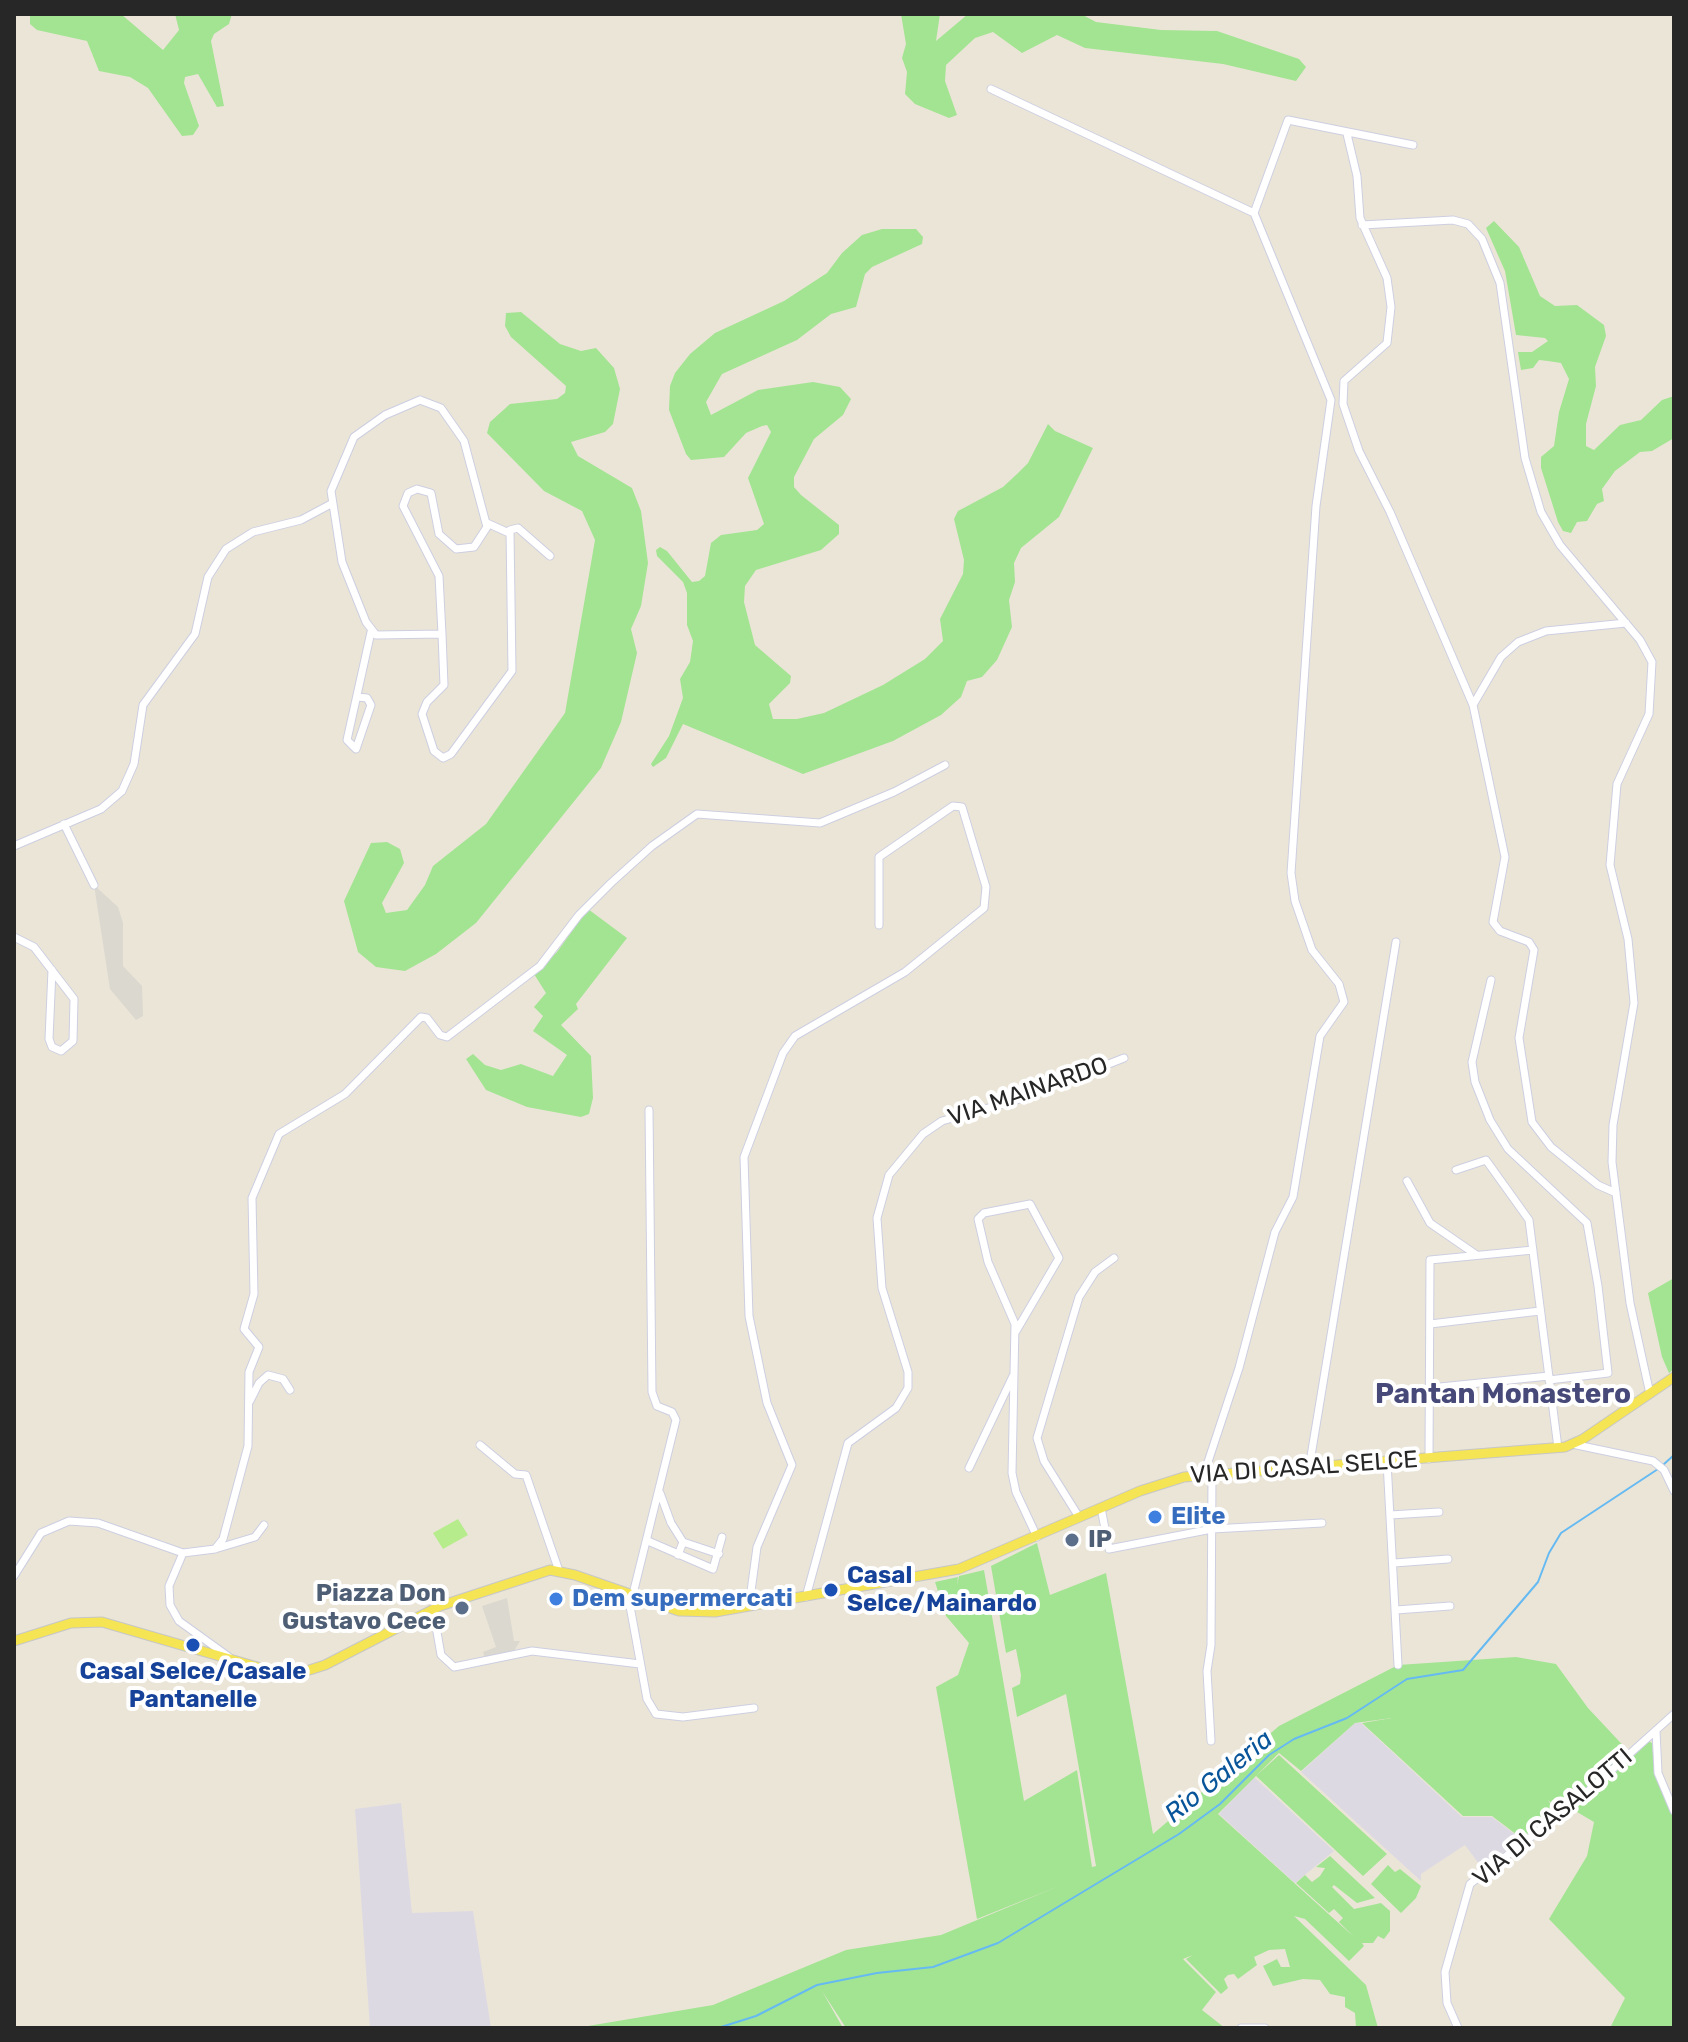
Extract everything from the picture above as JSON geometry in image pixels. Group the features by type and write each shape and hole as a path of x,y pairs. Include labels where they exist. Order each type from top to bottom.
{"main road":[{"name":"VIA DI CASAL SELCE","path":"14,1641 65,1624 93,1621 125,1627 276,1672 305,1672 433,1609 535,1573 559,1571 689,1613 806,1597 949,1572 1167,1481 1208,1474 1558,1448 1572,1444 1674,1377"}],"street":[{"path":"991,89 1254,213 1331,400 1316,506 1291,869 1295,901 1313,952 1339,984 1344,1004 1320,1037 1294,1195 1275,1232 1208,1474 1212,1529 1211,1645 1207,1671 1211,1741"},
{"path":"1254,213 1288,120 1413,145"},
{"path":"1347,134 1357,176 1362,225 1389,286 1390,334 1381,351 1344,381 1343,400 1359,451 1390,512 1473,705 1505,857 1505,875 1493,910 1493,922 1500,931 1529,942 1534,950 1523,997 1518,1044 1530,1119 1551,1147 1598,1185 1616,1193"},
{"path":"1362,225 1453,220 1470,226 1482,239 1493,260 1503,298 1525,458 1537,501 1560,545 1649,653 1653,672 1649,714 1621,773 1615,799 1610,867 1628,939 1634,1003 1613,1125 1616,1193 1630,1303 1650,1394"},
{"path":"442,634 377,636 371,632 342,562 331,504 334,476 353,438 385,415 425,400 441,408 464,441 474,490 487,523 484,536 476,545 467,551 456,549 439,534 431,493 416,489 405,497 403,506 439,575 442,634 444,685 426,703 422,716 435,753 443,758 451,755 513,669 509,533"},
{"path":"1331,400 1343,400"},
{"path":"14,846 107,805 126,786 134,764 142,708 195,634 208,577 220,556 243,536 301,520 331,504"},
{"path":"487,523 509,533"},
{"path":"509,533 518,528 550,556"},
{"path":"1473,705 1501,657 1518,642 1551,630 1626,623"},
{"path":"358,697 367,698 371,705 356,749 347,740 371,632"},
{"path":"215,1549 225,1534 248,1446 249,1372 259,1347 244,1330 254,1298 252,1196 278,1136 345,1094 419,1018 426,1017 440,1035 447,1037 540,966 579,915 611,883 652,846 697,814 820,823 894,792 945,765"},
{"path":"749,1606 756,1551 792,1465 767,1403 750,1322 743,1159 783,1053 792,1040 816,1021 905,972 984,908 986,887 962,807 953,806 879,857 879,925"},
{"path":"64,824 94,885"},
{"path":"14,937 32,945 52,970 75,1002 73,1040 69,1048 61,1051 52,1047 49,1039 52,970"},
{"path":"1309,1468 1396,942"},
{"path":"1430,1388 1608,1373 1587,1223 1508,1149 1481,1098 1472,1062 1491,980"},
{"name":"VIA MAINARDO","path":"806,1597 848,1443 896,1408 908,1388 907,1369 882,1288 877,1218 889,1175 918,1139 939,1122 1014,1101 1124,1058"},
{"path":"649,1110 652,1390 657,1406 673,1413 676,1420 630,1604 640,1664 648,1702 660,1716 754,1708"},
{"path":"1456,1170 1486,1160 1527,1216 1558,1448"},
{"path":"1407,1181 1430,1223 1477,1255"},
{"path":"1015,1333 1059,1258 1030,1204 982,1213 978,1217 988,1262 1010,1309 1015,1333 1013,1477 1037,1537"},
{"path":"1429,1459 1430,1260 1533,1250"},
{"path":"1079,1517 1045,1464 1037,1438 1079,1297 1095,1272 1114,1258"},
{"path":"1430,1324 1540,1311"},
{"path":"969,1468 1014,1374"},
{"path":"247,1406 259,1383 268,1375 283,1379 290,1390"},
{"path":"1572,1444 1650,1460 1661,1466 1674,1491"},
{"path":"480,1445 515,1474 526,1475 559,1571"},
{"path":"1387,1462 1398,1665"},
{"path":"659,1491 671,1523 683,1542 719,1554"},
{"path":"1101,1508 1109,1549 1212,1529 1322,1523"},
{"path":"1390,1515 1439,1512"},
{"path":"14,1576 41,1533 69,1521 98,1523 183,1553 215,1549 255,1537 264,1525"},
{"path":"648,1541 713,1569 722,1537"},
{"path":"678,1555 683,1542"},
{"path":"183,1553 170,1582 171,1609 184,1626 234,1660"},
{"path":"1394,1563 1448,1559"},
{"path":"1396,1610 1450,1606"},
{"path":"433,1609 441,1655 454,1667 532,1651 640,1664"},
{"name":"VIA DI CASALOTTI","path":"1458,2028 1446,2000 1445,1972 1469,1885 1575,1803 1674,1714"},
{"path":"1656,1731 1656,1768 1674,1811"},
{"path":"1241,2028 1265,2028"}],"shaded area":[{"path":"94,885 118,907 123,923 123,966 142,986 143,1016 136,1020 110,989"},
{"name":"Piazza Don Gustavo Cece","path":"507,1598 514,1641 520,1641 514,1651 485,1659 483,1652 496,1647 482,1606"},
{"path":"1355,1723 1361,1723 1462,1817 1492,1817 1521,1839 1482,1868 1465,1845 1421,1874 1421,1881 1301,1772"},
{"path":"1254,1777 1334,1851 1295,1883 1219,1814"},
{"path":"401,1803 412,1913 473,1911 491,2028 370,2028 355,1809"}],"green space":[{"path":"30,14 121,14 163,50 179,30 175,14 232,14 229,24 214,34 211,41 224,106 217,107 198,74 185,77 184,83 199,126 193,135 182,136 148,88 130,77 99,71 87,41 37,30 30,24"},
{"path":"901,14 940,14 936,41 968,14 1081,14 1096,22 1161,30 1217,31 1299,59 1306,67 1296,81 1223,64 1085,48 1057,35 1022,53 993,32 975,38 946,65 945,81 957,115 949,118 915,104 905,94 907,72 902,58 906,44"},
{"path":"1494,221 1519,247 1540,296 1555,306 1577,305 1604,325 1606,336 1595,367 1596,386 1586,424 1586,446 1594,450 1620,425 1641,420 1662,400 1674,396 1674,438 1652,451 1640,452 1615,471 1602,489 1604,501 1597,504 1587,521 1577,522 1571,533 1563,531 1558,522 1541,468 1541,457 1554,446 1559,412 1569,379 1561,363 1539,360 1533,368 1521,370 1518,352 1532,352 1548,341 1516,335 1505,271 1486,228"},
{"path":"882,229 916,229 923,237 922,244 872,267 865,274 856,307 831,314 797,340 722,374 706,402 711,415 758,390 813,382 840,387 851,399 843,415 814,439 794,477 794,487 839,525 839,534 821,550 756,570 745,586 744,602 755,645 791,676 790,683 769,704 773,719 797,719 824,713 883,685 925,659 943,641 940,619 963,574 964,560 954,519 958,511 1003,487 1017,474 1028,463 1048,424 1055,431 1093,448 1059,517 1021,548 1014,563 1015,582 1009,600 1012,627 997,660 982,677 967,681 961,697 941,715 893,741 803,774 683,724 666,758 653,767 651,764 669,736 683,698 680,679 690,662 693,641 687,625 687,593 683,582 657,556 656,550 660,547 667,551 692,582 699,581 705,576 711,543 721,535 757,530 764,524 748,478 771,432 767,425 762,426 746,433 724,457 691,460 669,410 670,386 675,373 690,354 715,333 784,301 827,273 842,253 862,235"},
{"path":"521,312 560,344 581,351 596,348 614,368 620,389 613,424 605,432 571,442 578,456 632,488 641,511 648,563 641,606 631,629 637,653 621,722 601,768 476,923 436,954 405,971 376,967 358,952 344,901 371,843 387,842 400,849 404,863 382,903 386,913 407,910 425,885 433,866 486,824 565,713 595,540 582,511 544,491 487,433 490,422 510,404 557,399 565,393 566,386 511,337 505,326 506,313"},
{"path":"588,909 627,938 576,1004 578,1009 561,1025 591,1056 593,1098 589,1114 581,1117 527,1107 486,1090 466,1059 473,1054 485,1065 501,1070 521,1064 553,1076 567,1055 533,1031 543,1016 534,1007 546,993 534,974 557,952"},
{"path":"1674,1278 1674,1369 1669,1373 1662,1357 1648,1293"},
{"path":"458,1519 468,1535 443,1549 433,1533"},
{"path":"1037,1543 1050,1595 1106,1573 1153,1834 1279,1726 1398,1665 1516,1657 1556,1664 1588,1708 1632,1755 1648,1741 1652,1743 1655,1773 1674,1815 1674,2028 1610,2028 1625,1998 1549,1919 1587,1856 1594,1822 1577,1812 1561,1812 1548,1800 1554,1809 1551,1817 1521,1838 1492,1816 1463,1816 1362,1723 1392,1718 1355,1723 1301,1771 1279,1753 1218,1814 1354,1937 1339,1922 1343,1918 1334,1909 1329,1913 1296,1883 1305,1875 1312,1882 1320,1876 1325,1868 1316,1867 1330,1856 1375,1898 1357,1903 1334,1885 1332,1887 1354,1909 1381,1903 1390,1911 1390,1931 1384,1939 1378,1936 1373,1943 1362,1943 1364,1946 1349,1961 1305,1919 1294,1916 1366,1985 1378,2028 1356,2028 1355,2013 1345,2007 1345,1997 1330,1994 1320,1980 1303,1979 1273,1986 1263,1966 1277,1959 1281,1967 1290,1967 1285,1949 1269,1950 1254,1957 1257,1965 1238,1979 1234,1974 1228,1975 1224,1979 1228,1988 1221,1994 1186,1959 1193,1955 1183,1959 1216,1992 1202,2010 1225,2028 846,2028 822,1991 843,2028 576,2028 713,2005 846,1950 941,1935 1059,1886 977,1919 936,1687 958,1675 969,1643 946,1616 935,1582 958,1577 957,1585 959,1576 984,1570 1024,1801 1077,1770 1092,1867 1096,1866 1066,1694 1017,1717 1012,1688 1020,1684 1021,1675 1016,1649 1006,1653 991,1566"},
{"path":"1279,1755 1387,1854 1363,1876 1256,1776"},
{"path":"1388,1865 1395,1872 1400,1869 1421,1886 1416,1898 1401,1913 1371,1884"}],"waterway":[{"name":"Rio Galeria","path":"1663,1465 1674,1455"},
{"name":"Rio Galeria","path":"718,2028 756,2016 817,1985 877,1973 933,1967 998,1943 1179,1834 1220,1804 1269,1755 1294,1739 1347,1718 1407,1679 1463,1670 1538,1582 1561,1533 1658,1469"}],"place":[{"name":"Elite","path":"1155,1517"},
{"name":"IP","path":"1072,1540"},
{"name":"Casal Selce/Mainardo","path":"831,1590"},
{"name":"Dem supermercati","path":"556,1599"},
{"name":"Piazza Don Gustavo Cece","path":"462,1608"},
{"name":"Casal Selce/Casale Pantanelle","path":"193,1645"}],"district":[{"name":"Pantan Monastero","path":"1503,1395"}]}
